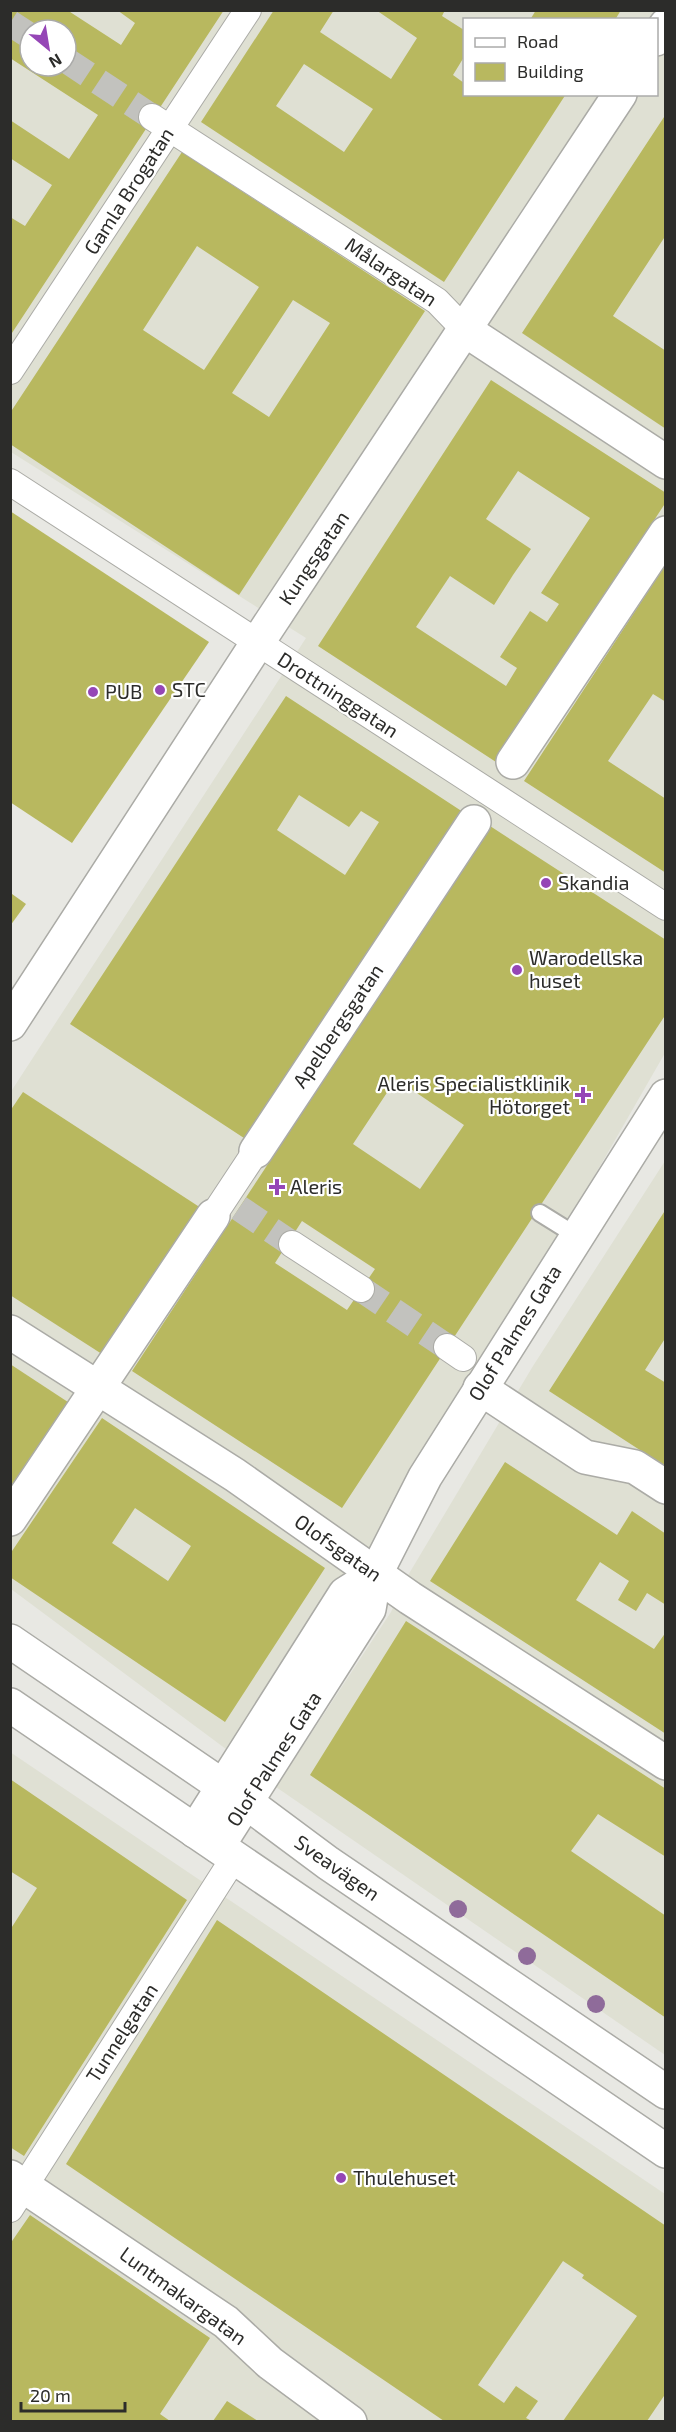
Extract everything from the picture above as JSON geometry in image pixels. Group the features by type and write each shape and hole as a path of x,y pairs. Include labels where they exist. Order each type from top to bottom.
{"street":[{"name":"Gamla Brogatan","path":"10,371 161,123 248,10"},
{"name":"Kungsgatan","path":"10,1024 258,642 619,96"},
{"name":"Målargatan","path":"161,123 437,301 465,330 666,462"},
{"name":"Drottninggatan","path":"10,482 666,908"},
{"name":"Apelbergsgatan","path":"10,1519 666,533"},
{"name":"Olof Palmes Gata","path":"216,1845 235,1794 369,1609 375,1575 425,1477 666,1096"},
{"path":"292,1244 361,1289"},
{"name":"Olofsgatan","path":"10,1332 235,1475 375,1575 666,1763"},
{"path":"480,1388 585,1457 635,1467 666,1487"},
{"name":"Sveavägen","path":"10,1641 235,1794 328,1863 666,2092"},
{"path":"10,1705 666,2151"},
{"name":"Tunnelgatan","path":"15,2191 216,1845"},
{"name":"Luntmakargatan","path":"15,2191 226,2322 270,2363 350,2421"}],"lane":[{"path":"540,1213 577,1236"}],"shaded area":[{"path":"11,11 665,11 665,1053 422,1476 238,1758 11,1589 10,1093 306,638 11,452"},
{"path":"665,1161 665,2055 276,1787 391,1612 407,1577 533,1366"},
{"path":"10,1752 665,2194 665,2421 11,2421"}],"building":[{"path":"10,10 67,10 121,45 135,23 117,10 224,10 10,336 10,217 25,226 52,185 10,158 10,120 69,159 98,115 41,78 78,78 78,18 18,18 18,63 10,58"},
{"path":"274,10 334,10 320,32 391,79 417,38 376,10 445,10 442,16 463,29 463,59 453,75 463,82 463,96 565,96 444,282 201,122","holes":["304,64 373,109 344,152 276,106"]},
{"path":"536,10 621,10 616,18 531,18"},
{"path":"666,114 666,235 613,316 666,351 666,429 522,333"},
{"path":"182,152 425,311 239,595 10,444 10,413","holes":["197,246 259,287 204,370 143,330","293,300 330,323 269,417 232,393"]},
{"path":"491,380 666,493 666,502 496,762 318,646","holes":["518,471 590,518 541,593 559,604 547,622 530,611 500,657 517,668 506,686 416,627 450,576 494,605 531,549 486,519"]},
{"name":"PUB","path":"10,511 209,642 72,843 10,802"},
{"path":"666,564 666,702 653,694 608,761 666,799 666,873 524,781"},
{"path":"286,696 463,812 247,1140 70,1024","holes":["299,795 349,827 361,811 379,822 345,875 277,830"]},
{"path":"490,826 666,940 666,1014 342,1508 132,1371","holes":["396,1079 464,1125 420,1189 353,1144","302,1221 375,1269 347,1310 275,1263"]},
{"path":"12,894 26,904 10,926 10,896"},
{"path":"23,1092 201,1208 105,1356 10,1295 10,1111"},
{"path":"666,1209 666,1337 645,1370 666,1383 666,1467 549,1391"},
{"path":"10,1364 74,1406 10,1503"},
{"path":"102,1418 325,1568 225,1722 10,1577 10,1554","holes":["135,1508 191,1546 168,1581 112,1543"]},
{"path":"505,1462 617,1535 632,1511 666,1534 666,1605 647,1593 636,1611 618,1600 629,1581 600,1562 576,1600 654,1649 666,1632 666,1734 430,1581"},
{"path":"406,1621 666,1789 666,1857 598,1814 571,1851 666,1916 666,2018 310,1775"},
{"path":"10,1779 187,1900 24,2156 10,2147 10,1930 37,1888 10,1871"},
{"name":"Thulehuset","path":"217,1920 666,2226 666,2393 647,2421 563,2421 637,2316 582,2278 584,2275 563,2261 478,2385 504,2403 516,2386 538,2401 526,2418 532,2421 444,2421 66,2164"},
{"path":"30,2215 210,2338 160,2414 170,2421 10,2421 10,2244"},
{"path":"227,2401 258,2421 213,2421"}],"tunnel":[{"path":"10,23 18,28"},
{"path":"78,68 152,117"},
{"path":"239,1208 292,1244"},
{"path":"361,1289 447,1347"}],"place":[{"name":"STC","path":"160,690"},
{"name":"PUB","path":"93,692"},
{"name":"Skandia","path":"546,883"},
{"name":"Warodellska huset","path":"517,970"},
{"name":"Aleris Specialistklinik Hötorget","path":"583,1095"},
{"name":"Aleris","path":"277,1187"},
{"name":"Thulehuset","path":"341,2178"}]}
